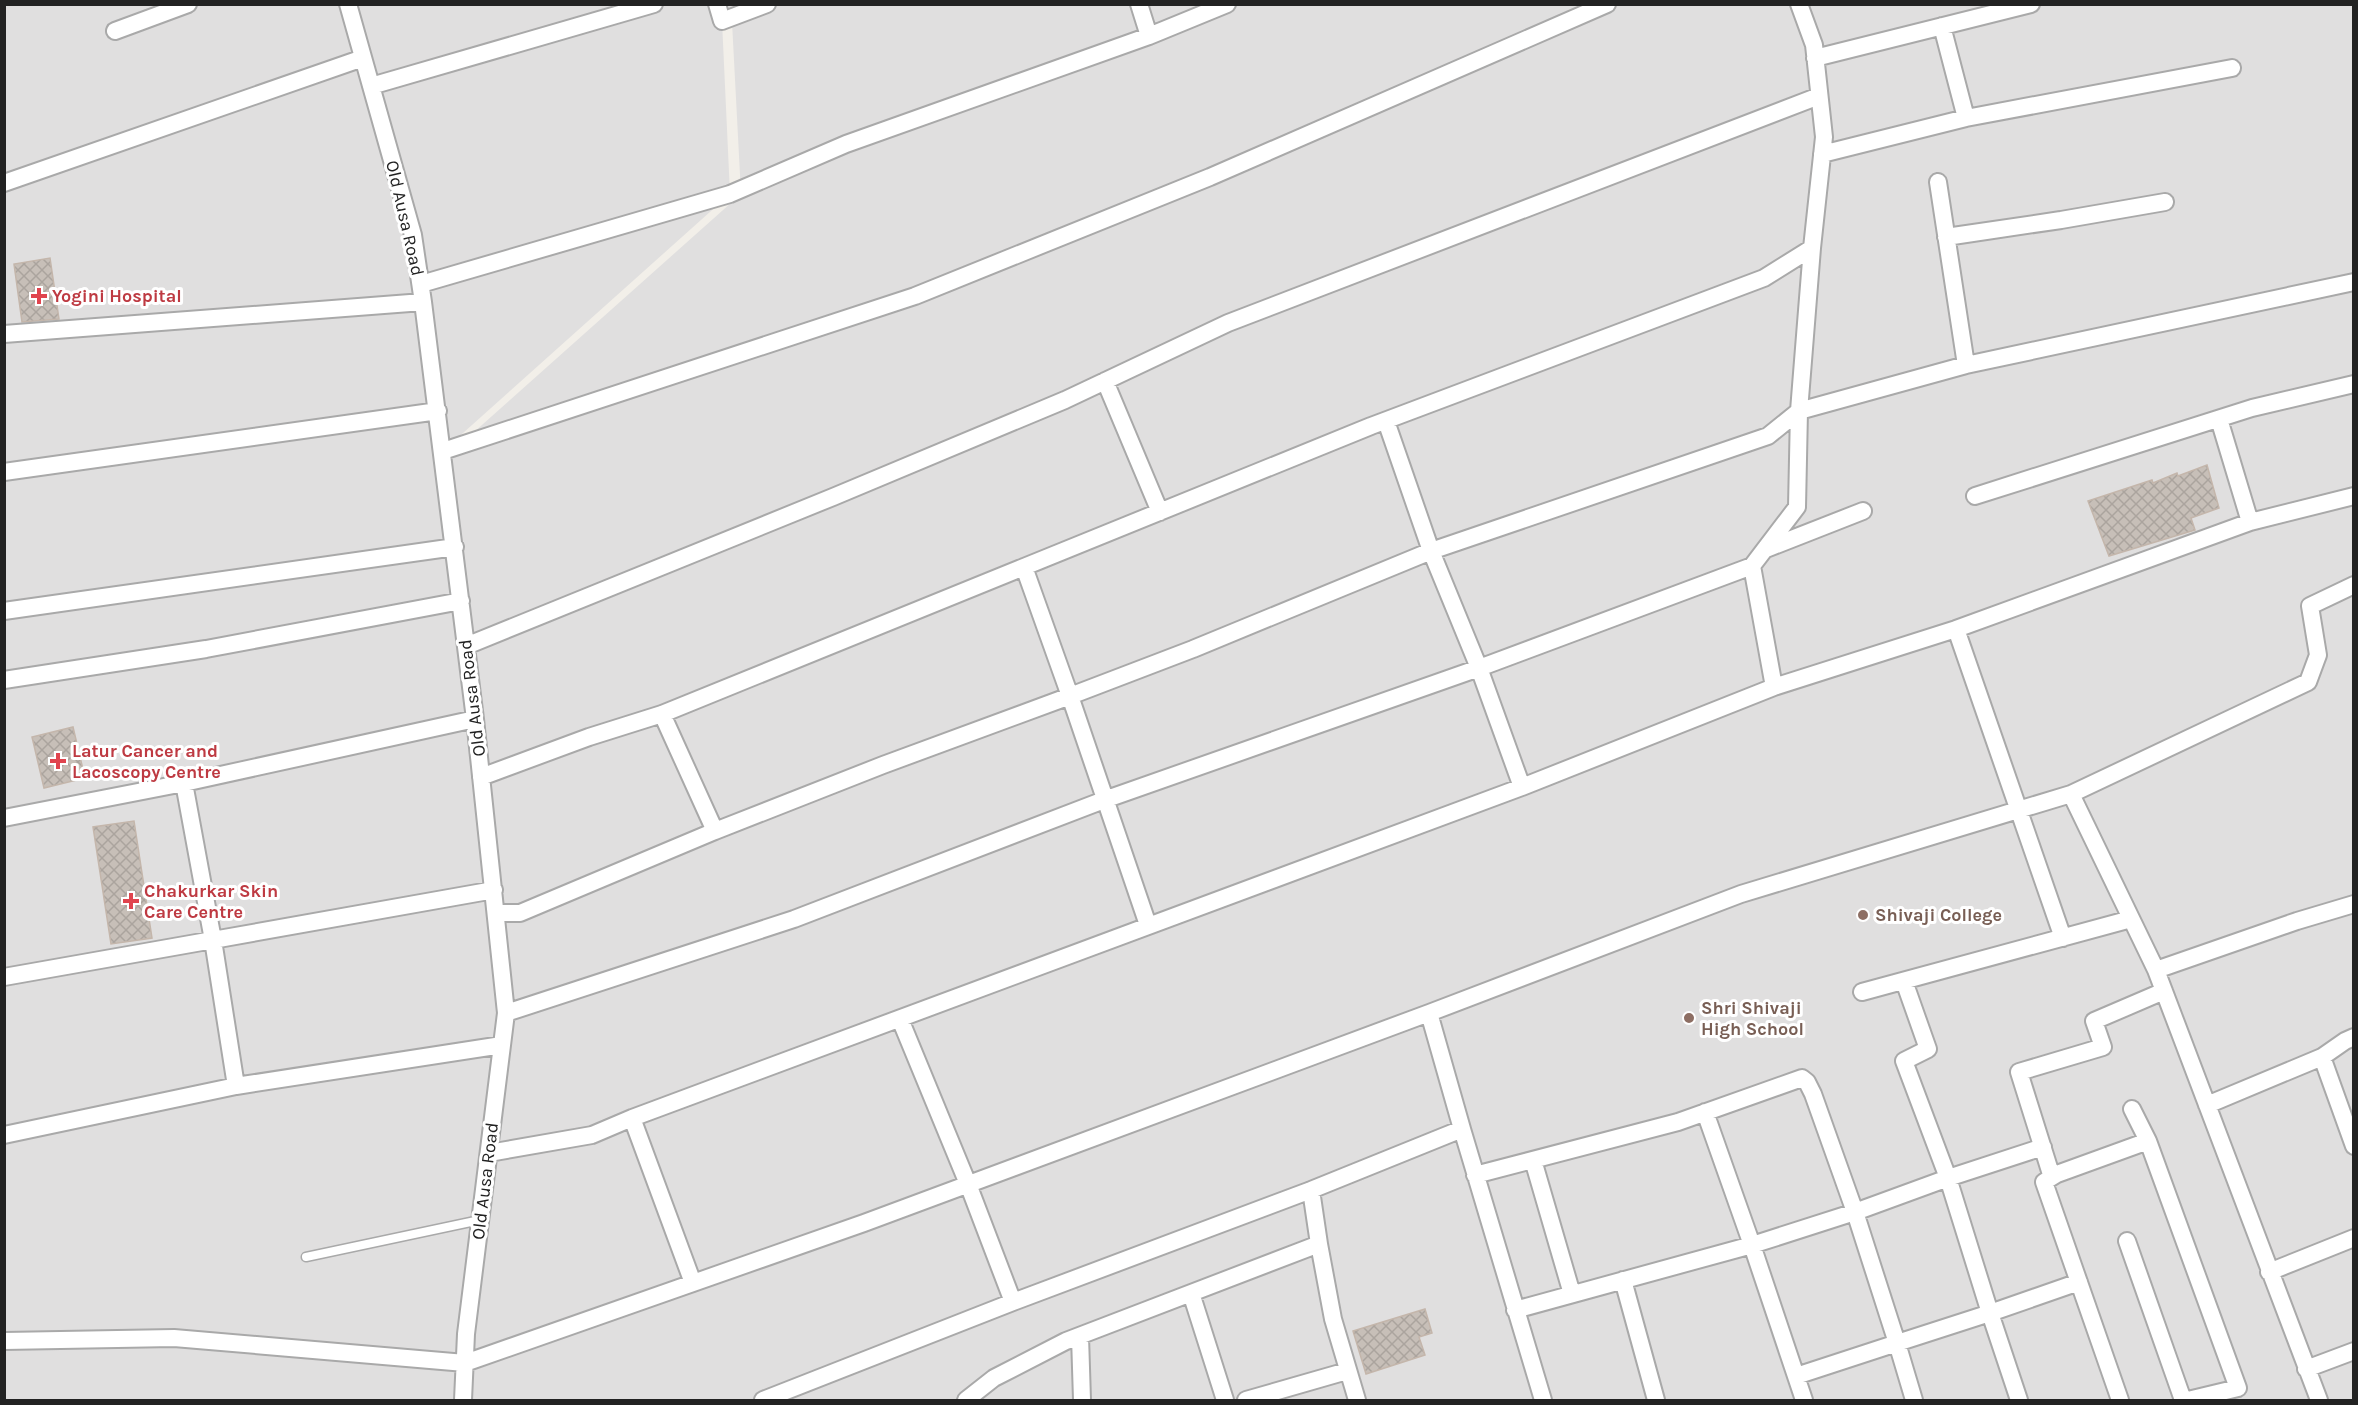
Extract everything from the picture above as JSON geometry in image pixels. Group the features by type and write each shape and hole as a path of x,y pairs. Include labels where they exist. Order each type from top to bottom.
{"street":[{"path":"115,31 188,4"},
{"name":"Old Ausa Road","path":"348,4 412,235 423,302 482,777 506,1013 466,1334 463,1401"},
{"path":"371,87 654,4"},
{"path":"717,4 722,21 767,4"},
{"path":"1139,4 1149,36"},
{"path":"420,284 730,194 846,144 1149,36 1227,4"},
{"path":"443,451 915,296 1210,177 1607,4"},
{"path":"506,1013 794,919 1104,800 1479,668 1752,566 1797,507 1798,411 1824,137 1814,45 1799,4"},
{"path":"1815,58 2031,4"},
{"path":"1942,26 1966,118"},
{"path":"4,183 363,58"},
{"path":"1822,154 1966,118 2232,68"},
{"path":"466,646 833,497 1105,381 1228,323 1819,96"},
{"path":"1938,182 1966,365"},
{"path":"1946,237 2165,202"},
{"path":"482,777 589,737 662,714 1386,421 1764,278 1812,248"},
{"path":"496,913 520,913 714,831 1193,649 1431,551 1768,436 1798,411 1966,365 2354,282"},
{"path":"4,334 423,302"},
{"path":"1105,381 1160,512"},
{"path":"1975,496 2252,408 2354,384"},
{"path":"4,472 438,411"},
{"path":"2219,418 2250,522"},
{"path":"1386,421 1431,551 1479,668 1522,787"},
{"path":"489,1153 592,1135 632,1118 1522,787 1774,687 1956,629 2250,522 2354,496"},
{"path":"1765,550 1863,511"},
{"path":"4,611 454,547"},
{"path":"1752,566 1774,687"},
{"path":"1024,567 1148,925"},
{"path":"4,1341 174,1338 465,1363 968,1184 1429,1013 1741,894 2071,794 2308,682 2318,656 2310,606 2354,585"},
{"path":"4,680 206,649 461,601"},
{"path":"1956,629 2063,938"},
{"path":"662,714 714,831"},
{"path":"4,818 184,783 475,719"},
{"path":"184,783 213,940 236,1086"},
{"path":"2071,794 2156,970 2319,1401"},
{"path":"4,977 494,890"},
{"path":"2156,970 2297,921 2354,904"},
{"path":"1862,992 2131,920"},
{"path":"1904,981 1928,1049 1904,1061 1948,1178 2019,1401"},
{"path":"2057,1174 2050,1171 2019,1072 2103,1047 2094,1021 2164,992"},
{"path":"1429,1013 1543,1401"},
{"path":"900,1019 968,1184 1013,1302"},
{"path":"2207,1105 2322,1057 2354,1037"},
{"path":"4,1135 236,1086 502,1045"},
{"path":"2322,1057 2354,1146"},
{"path":"1475,1175 1678,1122 1802,1078 1813,1094 1855,1212 1914,1401"},
{"path":"2127,1241 2186,1401 2238,1388 2148,1141 2132,1108"},
{"path":"1705,1112 1804,1401"},
{"path":"632,1118 693,1283"},
{"path":"763,1401 1013,1302 1311,1190 1462,1130"},
{"path":"2120,1401 2044,1182 2057,1174 2148,1141"},
{"path":"1515,1310 1752,1245 2043,1147"},
{"path":"1533,1160 1572,1294"},
{"path":"1311,1190 1333,1319 1356,1401"},
{"path":"2269,1272 2354,1238"},
{"path":"966,1401 994,1378 1080,1336 1319,1244"},
{"path":"1623,1280 1656,1401"},
{"path":"1796,1376 2079,1282"},
{"path":"1191,1293 1225,1401"},
{"path":"1080,1336 1082,1401"},
{"path":"2307,1369 2354,1351"},
{"path":"1246,1401 1347,1371"}],"lane":[{"path":"306,1257 480,1220"}],"shaded area":[{"path":"5,5 717,5 722,21 730,194 453,442 455,449 741,194 732,22 727,5 2353,5 2353,1400 5,1400"}],"building":[{"path":"50,258 59,319 22,322 14,264"},
{"path":"2207,465 2219,508 2191,518 2195,530 2109,556 2088,501 2152,480 2153,483 2177,473 2178,476"},
{"path":"73,727 85,778 44,788 32,737"},
{"path":"134,821 152,938 111,944 93,827"},
{"path":"1425,1309 1432,1333 1419,1337 1425,1355 1366,1374 1353,1331"}],"place":[{"name":"Yogini Hospital","path":"39,296"},
{"name":"Latur Cancer and Lacoscopy Centre","path":"58,761"},
{"name":"Chakurkar Skin Care Centre","path":"131,901"},
{"name":"Shivaji College","path":"1863,915"},
{"name":"Shri Shivaji High School","path":"1689,1018"}]}
